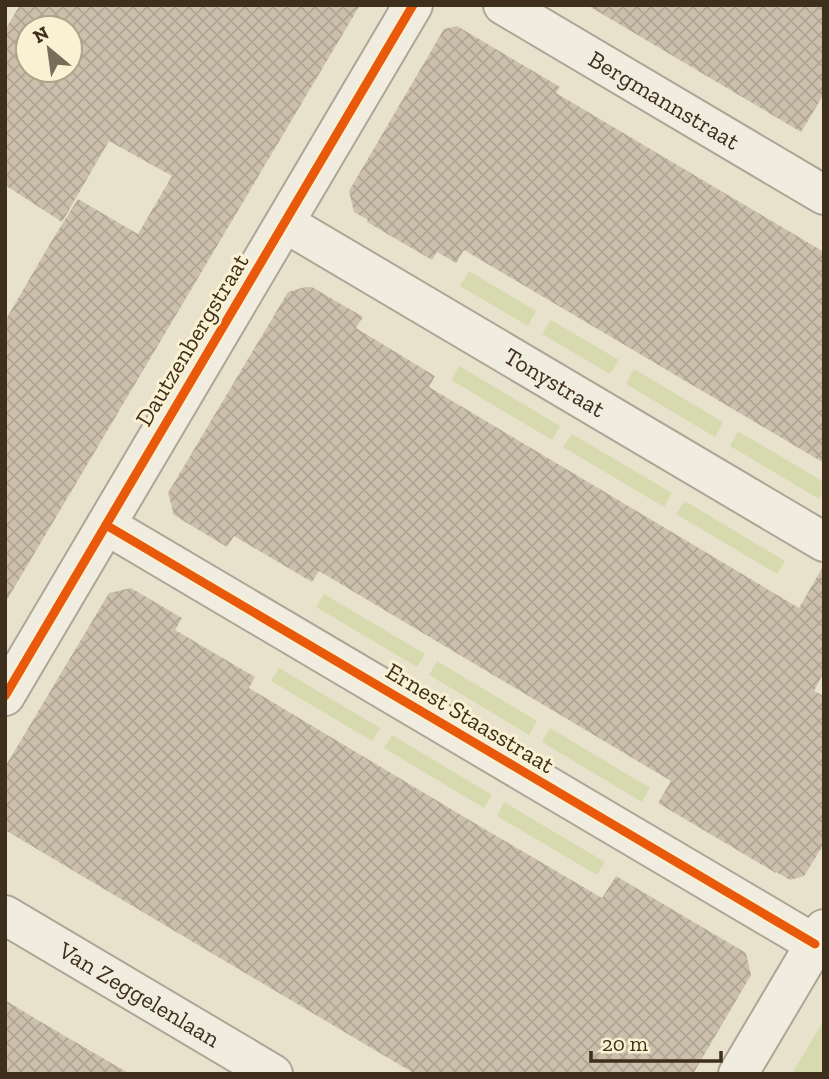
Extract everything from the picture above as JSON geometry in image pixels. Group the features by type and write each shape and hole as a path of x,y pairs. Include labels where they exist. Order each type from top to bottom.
{"street":[{"name":"Dautzenbergstraat","path":"5,696 413,5"},
{"name":"Bergmannstraat","path":"503,5 824,195"},
{"name":"Tonystraat","path":"285,223 824,542"},
{"name":"Ernest Staasstraat","path":"106,525 819,937"},
{"name":"Van Zeggelenlaan","path":"5,915 273,1074"},
{"path":"738,1074 819,937"}],"green space":[{"path":"469,271 536,311 528,326 460,286"},
{"path":"551,320 619,360 610,374 542,334"},
{"path":"459,366 560,426 552,440 451,380"},
{"path":"634,369 723,422 715,437 626,384"},
{"path":"738,431 824,482 824,490 819,499 730,446"},
{"path":"572,434 672,493 664,507 563,447"},
{"path":"685,501 785,561 777,574 676,514"},
{"path":"324,594 425,654 417,667 316,607"},
{"path":"437,661 537,721 529,735 429,675"},
{"path":"279,668 380,728 372,741 271,681"},
{"path":"550,728 650,788 642,802 542,742"},
{"path":"392,735 492,795 484,808 384,748"},
{"path":"504,802 605,862 597,875 497,816"},
{"path":"824,1020 824,1074 792,1074"}],"building":[{"path":"20,5 360,5 5,603 5,321 78,199 138,234 172,176 109,141 62,222 5,185 5,30 14,15 14,84 84,84 84,14 15,14"},
{"path":"587,5 824,5 824,94 801,132"},
{"path":"457,26 560,87 556,93 824,252 824,463 464,250 456,263 437,252 432,260 354,212 349,191 444,29"},
{"path":"312,287 363,317 356,328 435,376 429,387 799,608 824,565 824,672 814,691 824,696 824,844 804,876 790,880 776,873 658,803 671,781 319,571 312,582 234,536 227,547 174,515 168,493 288,292"},
{"path":"131,588 182,618 175,630 255,677 249,688 466,818 602,898 616,876 746,953 751,975 693,1074 415,1074 5,830 5,767 109,593"},
{"path":"5,1000 36,1019 130,1074 5,1074"}],"cycle path":[{"path":"5,696 413,5"},
{"path":"106,525 815,944"}]}
